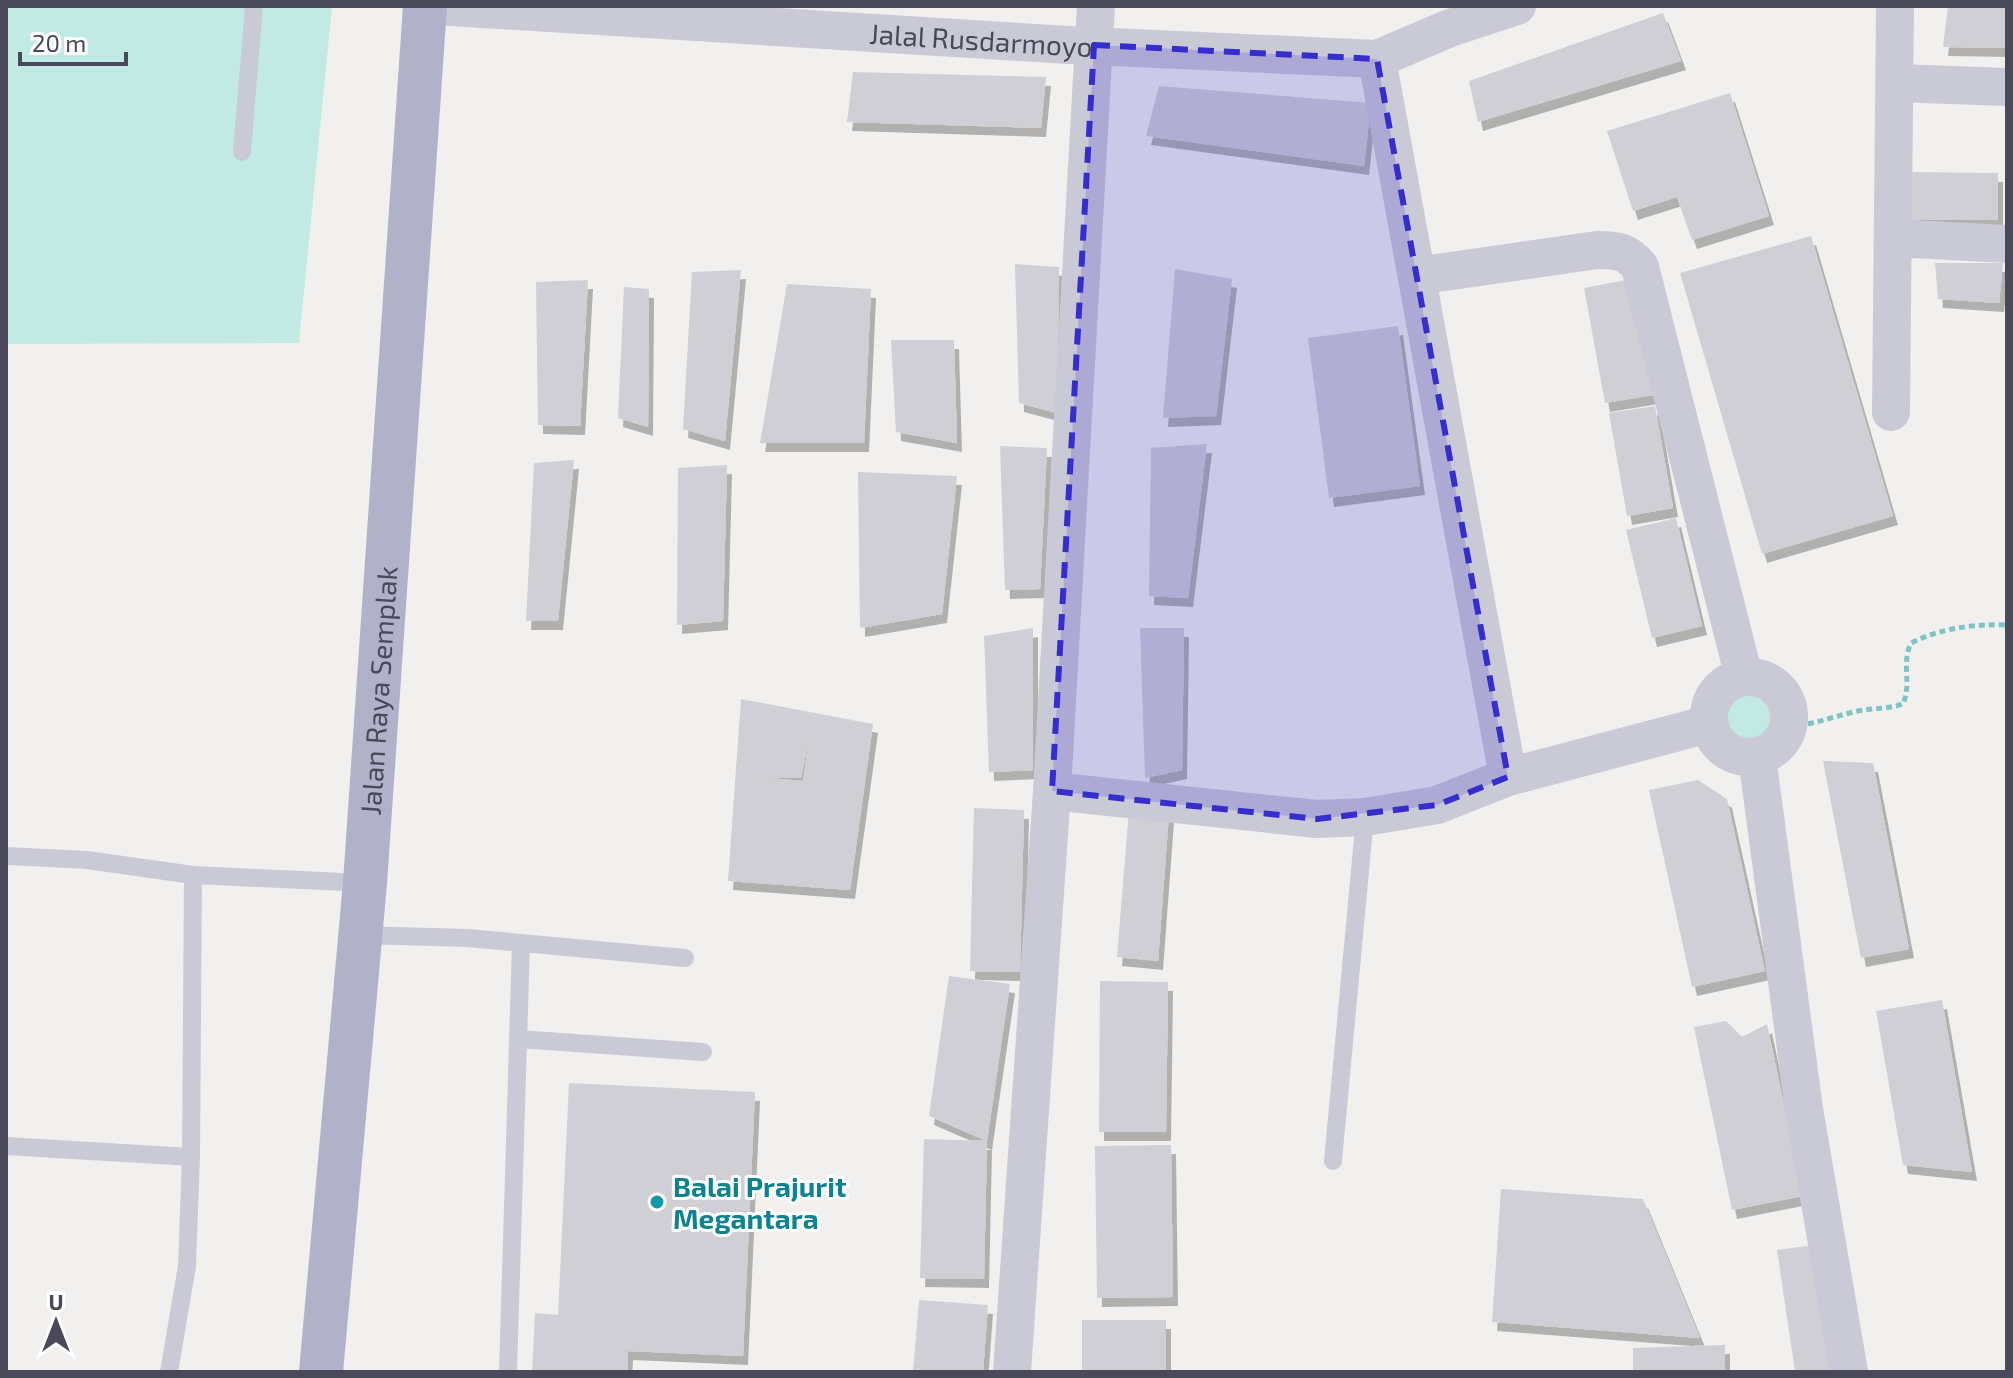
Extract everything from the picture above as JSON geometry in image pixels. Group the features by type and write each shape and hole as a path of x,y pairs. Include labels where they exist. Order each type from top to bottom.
{"main road":[{"name":"Jalan Raya Semplak","path":"321,1372 365,883 425,6"}],"street":[{"name":"Jalal Rusdarmoyo","path":"434,6 1377,59 1450,28 1517,6"},
{"path":"1012,1372 1052,791 1096,6"},
{"path":"1891,412 1895,6"},
{"path":"1377,59 1508,777"},
{"path":"1895,83 2007,87"},
{"path":"1893,238 2007,244"},
{"path":"1417,276 1597,250 1617,250 1640,267 1744,677"},
{"path":"1744,677 1765,681 1782,695 1789,715 1782,740 1757,757 1741,757 1726,750 1714,739 1709,724 1709,711 1720,688 1744,677"},
{"path":"1052,791 1317,819 1365,817 1437,805 1508,777 1709,724"},
{"path":"1757,757 1804,1109 1849,1372"}],"lane":[{"path":"242,152 254,6"},
{"path":"1333,1161 1365,817"},
{"path":"6,856 87,860 193,875 365,883"},
{"path":"169,1372 187,1266 193,875"},
{"path":"361,935 409,934 685,958"},
{"path":"508,1372 521,943"},
{"path":"518,1039 703,1052"},
{"path":"6,1146 191,1157"}],"path":[{"path":"1788,726 1822,723 1855,712 1890,709 1903,704 1908,692 1904,657 1911,643 1944,629 1979,624 2007,625"}],"highlighted area":[{"path":"1094,45 1377,59 1508,777 1437,805 1317,819 1052,791"}],"shaded area":[{"path":"6,6 332,6 299,343 6,344"},
{"path":"1753,688 1773,697 1782,717 1773,737 1753,746 1733,737 1724,717 1733,697"}],"building":[{"path":"1948,6 2007,6 2007,48 1943,47"},
{"path":"1663,13 1681,61 1478,122 1469,81"},
{"path":"853,72 1046,77 1041,128 847,122"},
{"path":"1159,86 1371,103 1364,166 1146,136"},
{"path":"1730,93 1769,216 1692,240 1677,197 1633,211 1607,131"},
{"path":"1908,172 1998,173 1998,220 1907,220"},
{"path":"1811,236 1893,516 1762,554 1680,273"},
{"path":"1935,263 2003,263 1999,303 1938,299"},
{"path":"1015,264 1059,267 1057,413 1019,403"},
{"path":"1175,269 1232,279 1216,416 1163,418"},
{"path":"741,270 725,441 683,429 692,272"},
{"path":"1631,279 1653,395 1605,403 1584,288"},
{"path":"588,280 580,426 538,425 536,282"},
{"path":"787,284 871,289 864,443 760,443"},
{"path":"624,287 649,289 648,427 618,418"},
{"path":"1398,326 1420,486 1329,498 1308,338"},
{"path":"891,340 954,340 957,443 896,432"},
{"path":"1655,406 1673,508 1627,516 1609,413"},
{"path":"1207,444 1188,598 1149,596 1151,448"},
{"path":"1000,446 1047,448 1040,589 1005,590"},
{"path":"574,460 558,621 526,621 534,463"},
{"path":"727,465 723,621 677,625 678,468"},
{"path":"858,472 957,476 942,614 860,628"},
{"path":"1676,518 1702,626 1652,638 1626,530"},
{"path":"1033,628 1033,770 989,772 984,636"},
{"path":"1140,628 1184,628 1182,770 1145,778"},
{"path":"741,699 873,724 850,890 728,881","holes":["810,733 803,781 756,777 801,778"]},
{"path":"1823,761 1873,763 1909,949 1861,958"},
{"path":"1698,780 1727,799 1765,971 1692,987 1649,790"},
{"path":"974,808 1024,810 1020,972 970,971"},
{"path":"1129,810 1169,813 1158,961 1117,957"},
{"path":"949,976 1010,984 987,1141 929,1116"},
{"path":"1100,981 1168,982 1166,1132 1099,1132"},
{"path":"1942,1000 1972,1172 1903,1165 1876,1011"},
{"path":"1726,1021 1742,1037 1767,1024 1803,1196 1732,1210 1694,1027"},
{"name":"Balai Prajurit Megantara","path":"569,1083 755,1092 743,1356 628,1351 627,1372 532,1372 535,1313 558,1315"},
{"path":"924,1139 987,1141 984,1279 920,1278"},
{"path":"1171,1145 1173,1297 1097,1298 1095,1146"},
{"path":"1501,1189 1643,1199 1700,1338 1492,1322"},
{"path":"1814,1245 1832,1372 1795,1372 1777,1250"},
{"path":"919,1300 988,1305 983,1372 913,1372"},
{"path":"1082,1320 1166,1320 1166,1372 1082,1372"},
{"path":"1725,1345 1725,1372 1633,1372 1633,1348"}],"place":[{"name":"Balai Prajurit Megantara","path":"657,1202"}]}
